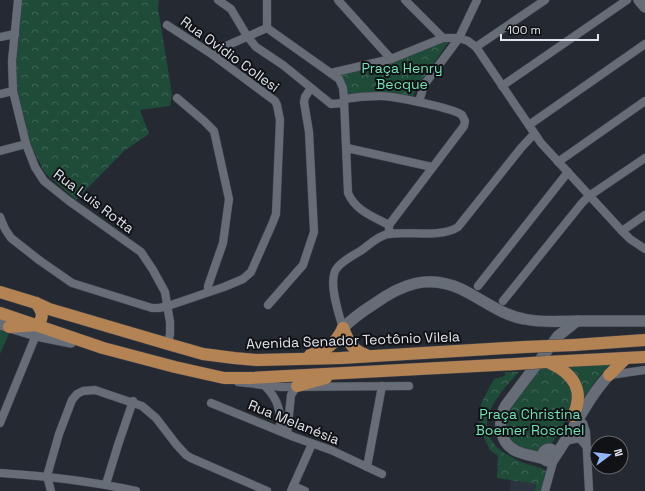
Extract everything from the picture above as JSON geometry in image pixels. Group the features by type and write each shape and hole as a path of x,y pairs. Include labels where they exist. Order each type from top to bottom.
{"main road":[{"name":"Avenida Senador Teotônio Vilela","path":"0,292 36,303 49,309 203,354 257,360 341,358 645,340"},
{"path":"36,303 41,309 42,315 42,320 37,330"},
{"path":"0,313 37,330"},
{"path":"4,325 37,330 175,367 224,378 316,377 346,372 481,367 645,357"},
{"path":"341,332 354,348 367,356"},
{"path":"341,332 341,358 346,372"},
{"path":"289,359 326,349 341,332"},
{"path":"609,375 626,358"},
{"path":"313,359 316,367 316,377"},
{"path":"547,362 564,370 572,379 576,387 578,400 575,418"},
{"path":"297,386 316,377"}],"street":[{"name":"Rua Luis Rotta","path":"18,0 16,34 12,61 13,91 26,144 35,167 44,180 69,201 141,252 165,292 170,322 168,344"},
{"path":"218,0 231,9 247,36 256,47 284,65 331,104 368,96 383,96 419,102 454,112 461,115 465,120 464,126 389,225 389,234"},
{"path":"267,0 267,28"},
{"path":"338,0 391,59"},
{"path":"405,0 443,38"},
{"path":"419,102 424,85 459,38 477,0"},
{"path":"476,47 545,0"},
{"path":"502,86 627,0"},
{"path":"639,0 645,7"},
{"name":"Rua Ovidio Collesi","path":"0,217 4,229 11,238 38,260 72,283 152,308 168,306 246,278 258,257 276,214 280,120 277,105 274,101 213,55 167,25"},
{"path":"213,55 219,49 267,28"},
{"path":"267,28 339,79 343,88 348,193 350,198 363,212 389,225"},
{"path":"0,37 16,34"},
{"path":"331,73 391,59 443,38 459,38 468,41 476,47 534,134 622,231 645,249"},
{"path":"529,125 645,44"},
{"path":"268,305 303,265 314,232 310,136 304,102 305,96 311,88"},
{"path":"0,94 13,91"},
{"path":"177,98 204,120 214,131 229,199 229,209 223,243 208,286 208,292"},
{"path":"558,162 645,101"},
{"path":"341,332 335,297 334,277 335,272 340,265 379,238 389,234 443,232 454,230 534,134"},
{"path":"0,151 26,144"},
{"path":"347,148 432,167"},
{"path":"503,301 582,202 645,158"},
{"path":"478,286 568,172"},
{"path":"622,231 645,215"},
{"path":"341,332 353,318 396,290 416,283 435,281 449,284 499,310 512,316 524,319 559,322 645,321"},
{"path":"577,321 558,336 506,405 501,416 501,429 506,442 515,450 528,455 550,455 566,441 578,438 587,447"},
{"path":"558,336 559,322"},
{"path":"0,423 37,330"},
{"path":"545,491 550,455 556,442 601,384 609,375 645,371"},
{"path":"224,378 265,386 409,386"},
{"path":"265,386 274,396 278,405 283,433"},
{"path":"283,433 291,395 297,386"},
{"path":"367,467 382,386"},
{"path":"51,491 48,479 59,434 72,400 77,394 83,391 95,390 133,401 142,406 154,415 186,455 267,491"},
{"path":"106,484 133,401"},
{"name":"Rua Melanésia","path":"211,403 283,433 331,450 382,474"},
{"path":"566,441 575,418"},
{"path":"575,418 582,421 585,426 589,491"},
{"path":"304,491 292,488 312,444"},
{"path":"0,472 48,479 106,484 136,491"}],"shaded area":[{"path":"511,480 536,484 535,491 510,491"}],"green space":[{"path":"22,0 159,0 158,8 172,94 170,106 140,110 149,134 124,151 76,200 45,173 30,144 17,89 15,67"},
{"name":"Praça Henry Becque","path":"443,41 449,41 413,96 384,92 346,95 339,73"},
{"path":"0,330 9,334 0,354"},
{"name":"Praça Christina Boemer Roschel","path":"612,364 596,381 576,415 579,402 564,366"},
{"name":"Praça Christina Boemer Roschel","path":"538,366 551,369 566,377 574,398 570,413 551,445 542,450 533,452 514,449 498,417"},
{"name":"Praça Christina Boemer Roschel","path":"505,372 519,372 508,384 492,407 488,419 487,430 492,441 502,452 519,461 541,468 548,472 543,491 535,491 536,484 497,478 498,456 490,450 479,427 481,404 494,379 505,376"}]}
